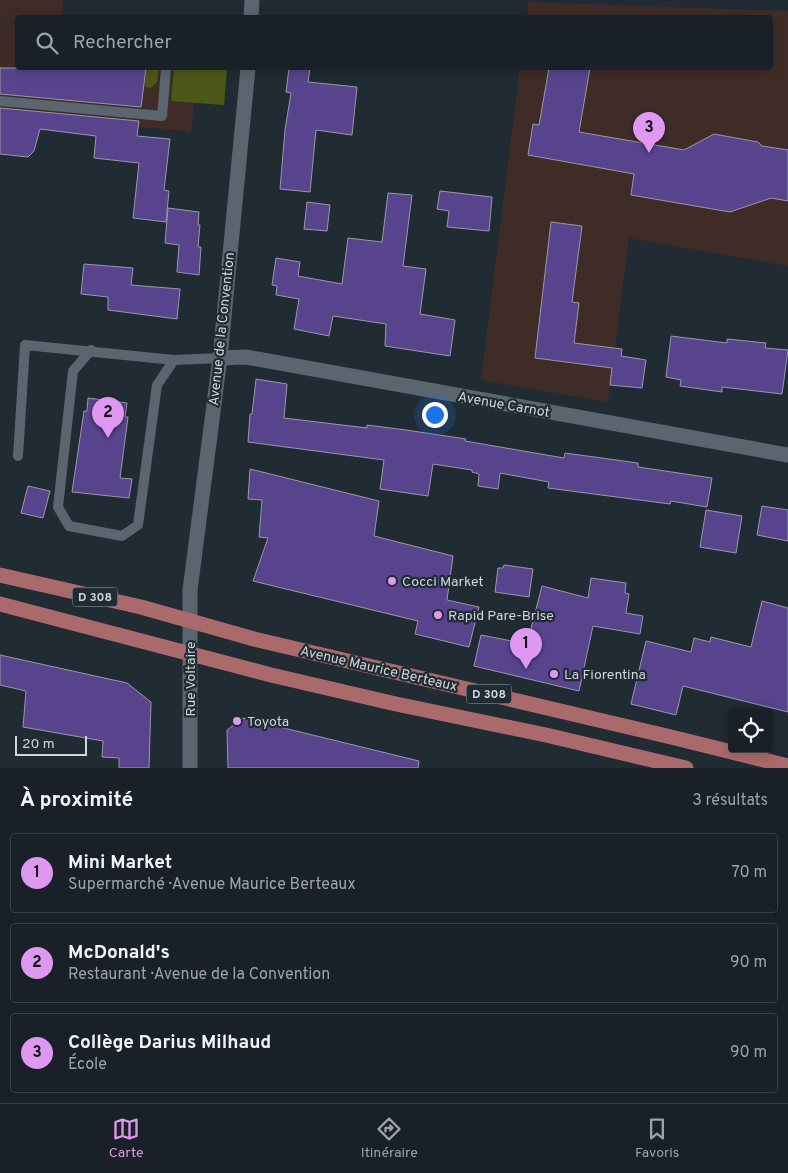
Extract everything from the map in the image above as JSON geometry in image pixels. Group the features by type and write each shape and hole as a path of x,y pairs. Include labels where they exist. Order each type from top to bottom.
{"main road":[{"name":"Avenue Maurice Berteaux","path":"0,575 141,607 254,639 788,766"},
{"path":"0,604 271,675 396,704 546,735 686,768"}],"street":[{"path":"251,15 252,0"},
{"name":"Avenue de la Convention","path":"190,590 220,358 248,70"},
{"name":"Avenue Carnot","path":"220,358 246,357 788,454"},
{"name":"Rue Voltaire","path":"190,590 190,768"}],"lane":[{"path":"0,101 162,116 166,70"},
{"path":"18,456 26,345 91,350 174,360 220,358"},
{"path":"91,350 73,371 58,507 69,526 122,536 138,525 157,385 174,360"}],"shaded area":[{"path":"0,0 63,0 62,15 15,15 15,70 227,70 224,105 194,103 191,132 0,113"},
{"path":"528,2 788,11 788,266 629,238 608,402 481,380 520,70 773,70 773,15 527,15"}],"green space":[{"path":"146,70 159,70 157,82 151,88 145,87"},
{"path":"174,70 227,70 224,105 171,101"}],"building":[{"path":"0,68 15,68 15,70 146,70 141,107 0,94"},
{"path":"289,70 310,70 308,82 357,87 352,135 316,130 310,192 280,189 285,130 291,93 286,92"},
{"path":"549,70 590,70 579,132 684,150 714,134 758,142 762,146 788,150 788,201 771,198 730,212 631,195 634,174 528,155 533,124 539,125"},
{"path":"0,108 139,121 137,136 170,139 164,190 169,191 166,222 133,218 139,163 94,158 96,136 40,129 34,151 28,157 0,154"},
{"path":"440,191 492,197 489,231 447,227 449,211 437,209"},
{"path":"388,193 412,195 403,266 426,269 420,314 455,320 450,356 385,346 386,324 333,316 329,336 294,329 299,299 276,295 277,286 272,285 276,258 300,262 298,276 342,284 348,238 382,242"},
{"path":"307,202 330,205 327,231 304,229"},
{"path":"168,208 199,212 198,247 201,247 199,275 177,272 179,245 165,243"},
{"path":"551,222 582,226 572,302 579,303 574,343 622,349 621,356 646,360 642,388 610,385 612,368 535,358"},
{"path":"84,264 133,268 131,285 180,289 177,319 108,310 108,297 81,294"},
{"path":"671,336 727,343 727,339 766,343 765,348 788,350 782,394 722,387 722,392 680,386 681,380 666,377"},
{"path":"256,379 287,384 284,418 367,428 367,425 406,430 466,439 465,441 564,458 565,453 638,463 638,467 712,478 707,507 671,501 670,504 548,488 549,482 500,473 498,489 478,486 479,474 472,472 472,470 433,464 428,496 380,489 384,460 248,442 250,414 252,414"},
{"path":"88,398 127,403 125,417 128,417 120,478 132,479 129,498 72,492 84,411 87,411"},
{"path":"250,469 379,501 374,536 453,556 447,600 479,607 469,647 415,634 418,621 253,581 268,538 259,537 262,500 248,499"},
{"path":"28,486 50,491 43,518 21,513"},
{"path":"762,506 788,510 788,541 757,535"},
{"path":"706,510 742,516 736,553 700,547"},
{"path":"504,565 533,569 529,597 495,592 498,568 503,568"},
{"path":"591,578 626,583 625,593 629,594 626,613 643,616 640,634 593,626 579,691 474,666 481,635 527,644 542,586 588,598"},
{"path":"762,601 788,608 788,712 683,686 676,715 631,704 646,641 691,652 694,638 710,642 711,637 751,647"},
{"path":"0,655 127,683 151,702 149,768 119,768 119,758 102,757 103,741 23,727 26,691 0,685"},
{"path":"243,718 419,761 418,768 228,768 227,730"}],"place":[{"name":"Collège Darius Milhaud","path":"649,153"},
{"name":"McDonald's","path":"108,438"},
{"name":"Cocci Market","path":"392,581"},
{"name":"Rapid Pare-Brise","path":"438,615"},
{"name":"Mini Market","path":"526,669"},
{"name":"La Fiorentina","path":"554,674"},
{"name":"Toyota","path":"237,721"}]}
